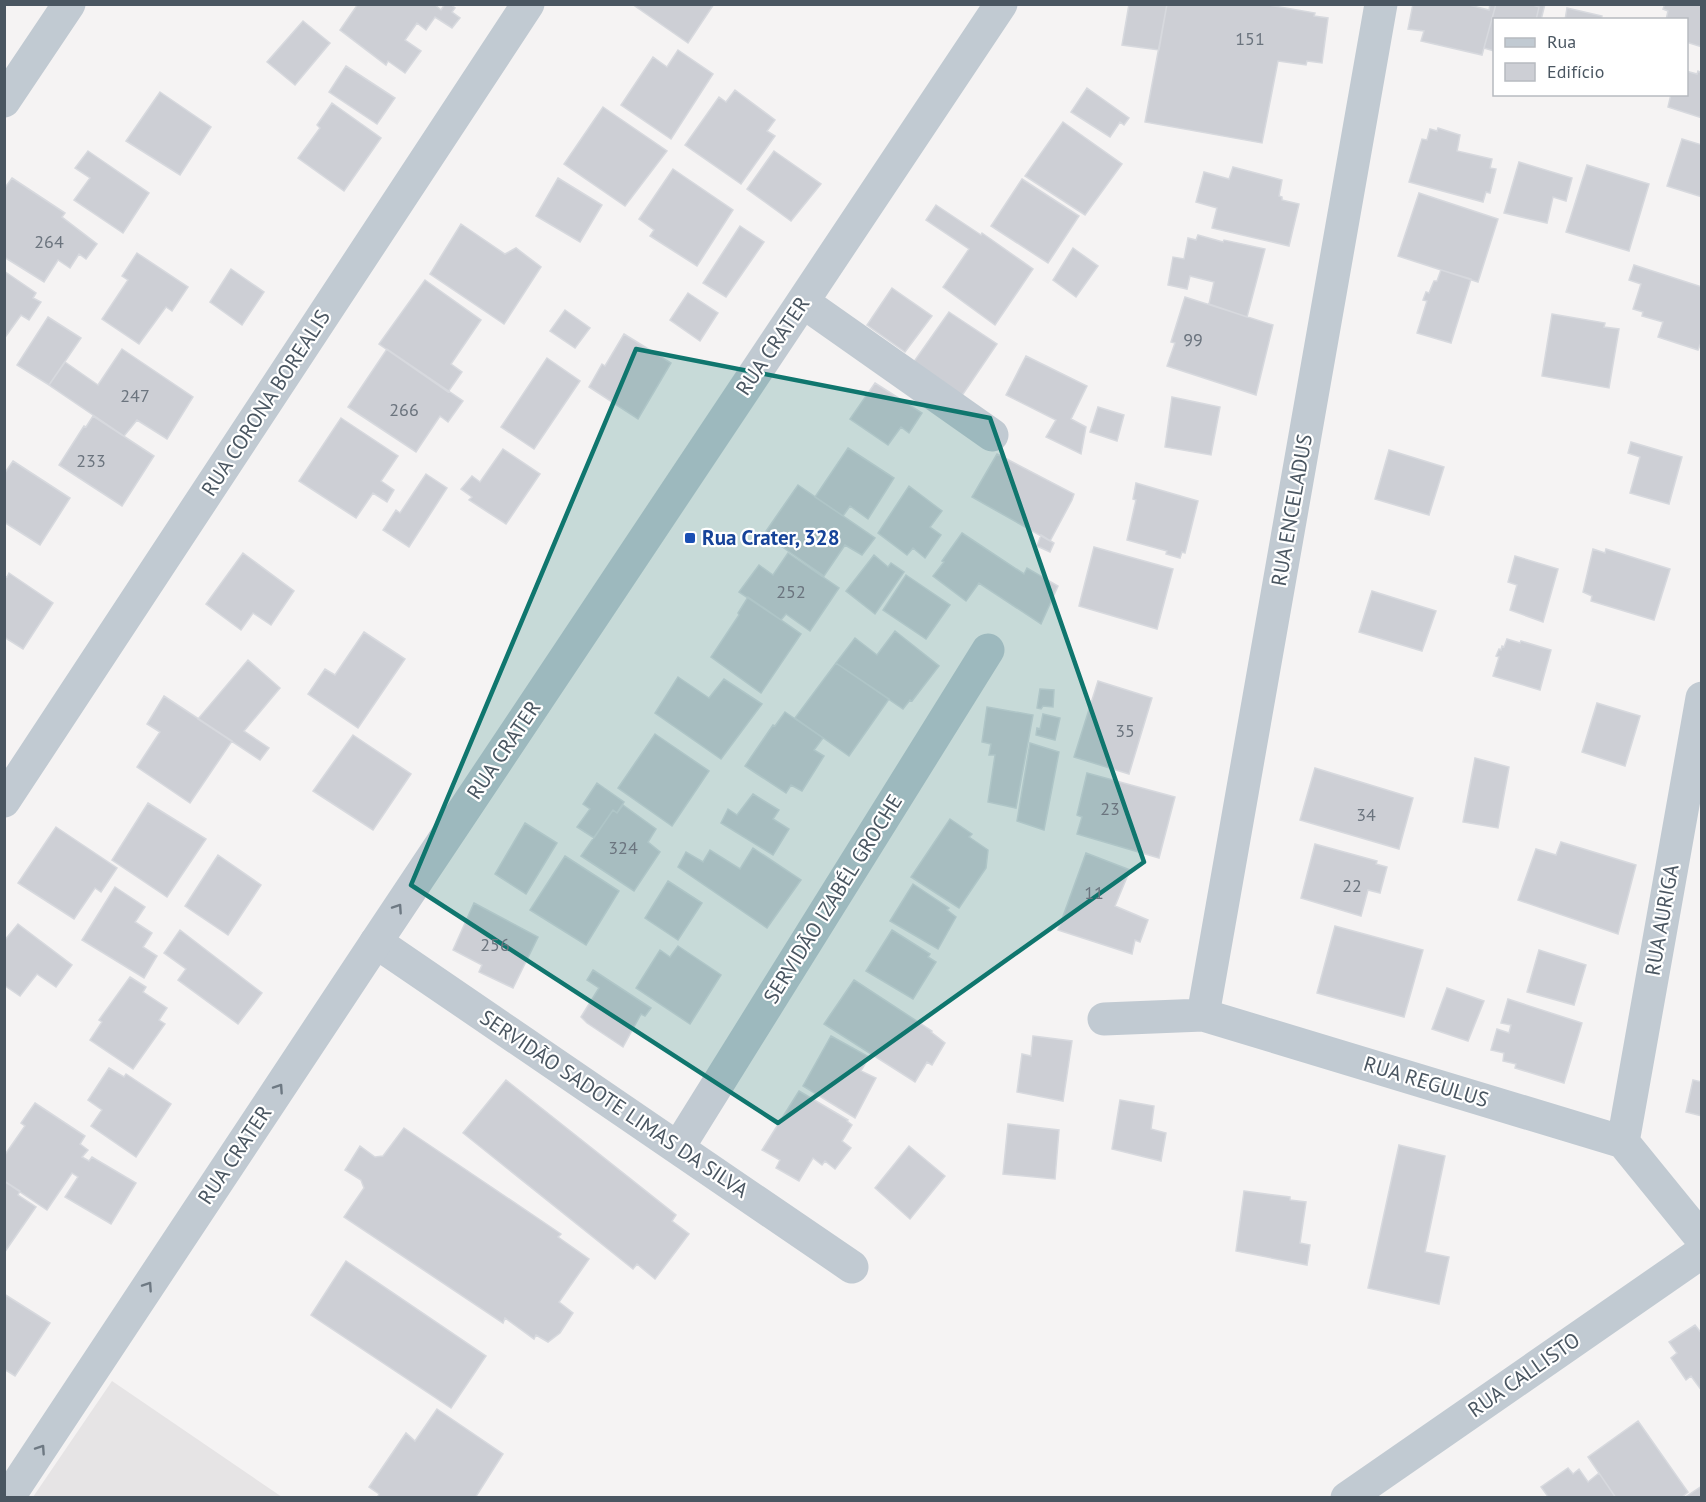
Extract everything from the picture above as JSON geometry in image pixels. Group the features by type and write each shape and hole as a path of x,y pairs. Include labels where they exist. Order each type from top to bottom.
{"street":[{"path":"4,101 69,4"},
{"name":"RUA CORONA BOREALIS","path":"4,801 528,4"},
{"name":"RUA CRATER","path":"8,1497 1001,4"},
{"name":"RUA ENCELADUS","path":"1203,1015 1381,4"},
{"path":"803,302 992,435"},
{"name":"SERVIDÃO IZABÉL GROCHE","path":"678,1148 988,650"},
{"name":"RUA AURIGA","path":"1623,1142 1701,698"},
{"name":"SERVIDÃO SADOTE LIMAS DA SILVA","path":"376,942 852,1267"},
{"name":"RUA REGULUS","path":"1104,1019 1203,1015 1623,1142"},
{"path":"1623,1142 1701,1239"},
{"name":"RUA CALLISTO","path":"1364,1493 1701,1252"}],"highlighted area":[{"path":"636,349 990,418 1144,862 778,1123 411,885"}],"shaded area":[{"path":"112,1381 282,1497 33,1497"}],"building":[{"path":"358,4 434,4 441,10 445,4 450,4 455,8 452,12 460,18 452,28 435,17 426,30 417,23 405,40 421,51 405,73 388,61 386,65 340,30"},
{"path":"632,4 714,4 688,43"},
{"path":"1129,4 1167,4 1159,50 1122,45"},
{"path":"1167,4 1263,4 1315,13 1314,16 1328,18 1322,63 1307,61 1306,65 1278,61 1262,143 1145,122"},
{"path":"1413,4 1465,4 1489,10 1490,4 1496,4 1482,55 1421,41 1424,31 1408,29"},
{"path":"1496,4 1530,4 1539,7 1536,18 1493,18 1493,51 1484,48"},
{"path":"1530,4 1545,4 1542,18 1536,18 1539,7"},
{"path":"1665,4 1702,4 1702,47 1688,43 1688,18 1666,18 1668,11 1663,9"},
{"path":"1567,8 1602,16 1602,18 1565,18"},
{"path":"303,21 330,43 295,85 267,62"},
{"path":"678,50 713,74 671,139 621,105 653,57 667,67"},
{"path":"346,66 395,98 377,124 329,92"},
{"path":"1688,72 1702,73 1702,118 1668,107 1671,96 1688,96"},
{"path":"1087,88 1129,118 1124,125 1120,122 1110,137 1071,112"},
{"path":"735,90 775,120 767,131 775,136 741,184 685,145 719,97 726,102"},
{"path":"160,92 211,127 180,175 126,141"},
{"path":"332,103 381,138 344,191 298,158 320,128 317,125"},
{"path":"603,107 667,151 625,206 564,164"},
{"path":"1063,122 1122,164 1085,215 1025,176"},
{"path":"1438,128 1460,135 1457,151 1492,159 1490,168 1496,169 1490,193 1486,192 1483,202 1409,182 1422,139 1427,140 1430,129 1437,131"},
{"path":"1682,139 1702,145 1702,197 1667,186"},
{"path":"88,151 149,193 123,233 74,200 90,178 75,168"},
{"path":"774,151 821,184 791,221 747,189"},
{"path":"1519,162 1572,178 1566,201 1553,197 1547,223 1504,213"},
{"path":"1587,165 1649,184 1629,251 1566,232"},
{"path":"1233,167 1282,180 1279,196 1282,200 1299,204 1289,246 1212,228 1217,208 1196,202 1204,172 1229,179"},
{"path":"673,169 733,210 697,266 650,236 654,230 639,219"},
{"path":"12,178 65,213 62,217 97,244 86,259 79,254 70,268 58,260 44,282 4,257 4,189"},
{"path":"558,178 602,205 580,242 536,216"},
{"path":"1022,179 1079,216 1048,263 991,226"},
{"path":"1419,193 1498,219 1478,282 1398,256"},
{"path":"936,205 981,235 982,233 1033,269 995,325 943,287 969,249 926,220"},
{"path":"461,224 505,254 516,248 541,267 504,324 430,274"},
{"path":"740,226 764,242 726,297 703,283"},
{"path":"1198,235 1265,249 1247,317 1209,304 1214,282 1190,276 1187,289 1168,285 1173,257 1184,259 1188,238 1196,240"},
{"path":"1073,248 1098,266 1076,297 1053,280"},
{"path":"137,253 188,287 172,311 166,307 139,344 102,319 128,280 122,276"},
{"path":"1634,265 1702,287 1702,340 1698,350 1658,337 1663,322 1642,316 1643,312 1633,309 1641,284 1629,280"},
{"path":"231,269 264,292 242,325 210,302"},
{"path":"1441,270 1471,279 1451,343 1417,333 1427,301 1423,300 1426,292 1429,293"},
{"path":"4,271 36,293 33,298 41,302 29,320 21,315 4,339"},
{"path":"425,280 481,320 451,364 462,372 448,392 379,344"},
{"path":"892,288 932,316 905,352 867,325"},
{"path":"688,293 718,313 700,341 670,320"},
{"path":"1185,297 1273,325 1256,395 1167,366 1175,343 1171,342"},
{"path":"565,310 590,328 575,348 550,331"},
{"path":"949,312 997,344 961,397 913,363"},
{"path":"1552,314 1605,323 1604,327 1619,329 1609,388 1542,376"},
{"path":"48,317 81,338 49,385 17,365"},
{"path":"624,334 671,363 638,419 589,387 602,364 605,366"},
{"path":"122,349 193,397 167,439 137,420 124,436 49,385 65,362 98,385"},
{"path":"387,349 463,401 448,422 440,416 416,452 348,407"},
{"path":"1026,356 1087,386 1071,419 1086,427 1081,454 1046,437 1056,420 1006,395"},
{"path":"547,358 580,381 534,449 501,427"},
{"path":"875,383 922,413 909,433 901,427 888,445 850,419"},
{"path":"1172,397 1220,407 1211,455 1165,447"},
{"path":"1098,407 1124,415 1117,441 1090,432"},
{"path":"93,416 154,456 122,506 59,465"},
{"path":"341,418 398,456 381,481 394,490 387,502 373,493 356,518 299,481"},
{"path":"1631,442 1682,457 1669,504 1630,493 1640,457 1628,453"},
{"path":"848,448 894,478 868,519 850,506 843,516 815,497"},
{"path":"503,449 540,474 506,524 469,500 472,497 461,489 472,476 480,482"},
{"path":"1389,450 1444,467 1429,515 1375,499"},
{"path":"997,454 1074,494 1050,541 972,497"},
{"path":"13,461 70,498 40,545 4,522 4,474"},
{"path":"426,474 447,488 409,547 383,530 396,510 400,513"},
{"path":"1136,483 1198,501 1185,553 1182,552 1180,558 1166,554 1167,551 1127,540 1136,500 1133,499"},
{"path":"798,485 875,538 862,555 845,545 824,576 764,534"},
{"path":"909,486 942,511 930,527 941,535 925,558 913,548 907,555 878,533"},
{"path":"962,533 1024,574 1027,568 1058,586 1041,624 979,583 966,601 933,576"},
{"path":"1041,535 1054,543 1050,552 1037,546"},
{"path":"1094,547 1173,569 1157,629 1079,606"},
{"path":"1593,549 1605,553 1606,549 1670,569 1654,620 1591,601 1592,596 1583,592"},
{"path":"243,553 294,591 271,625 253,613 241,630 206,604"},
{"path":"788,553 839,588 810,631 786,614 781,620 739,592 759,565 773,575"},
{"path":"874,555 888,567 891,563 904,572 875,614 846,591"},
{"path":"1515,556 1558,569 1543,622 1510,610 1517,585 1508,582"},
{"path":"9,573 53,603 23,649 4,637 4,576 7,577"},
{"path":"906,575 950,605 926,639 883,610"},
{"path":"1372,591 1436,611 1422,651 1359,632"},
{"path":"748,597 801,634 761,693 711,657"},
{"path":"895,631 939,666 903,709 836,663 855,638 877,655"},
{"path":"364,632 405,659 358,728 308,694 325,669 335,675"},
{"path":"1507,639 1551,650 1540,690 1493,676 1499,657 1496,656 1499,649 1504,647"},
{"path":"248,660 280,688 244,731 269,748 260,760 198,719"},
{"path":"836,663 889,699 849,756 795,718"},
{"path":"678,677 709,698 724,679 762,704 721,759 655,713"},
{"path":"1098,681 1152,698 1129,774 1074,757"},
{"path":"1040,689 1054,690 1053,707 1037,708"},
{"path":"164,696 232,741 190,803 137,767 160,732 147,724"},
{"path":"1597,703 1640,716 1625,766 1582,752"},
{"path":"987,707 1033,715 1016,808 988,802 995,755 989,755 991,744 982,742"},
{"path":"785,712 823,738 814,750 824,756 802,791 791,785 786,793 745,766 773,725 775,726"},
{"path":"1043,714 1060,718 1055,740 1036,735 1037,728 1040,729"},
{"path":"655,734 709,771 672,826 618,788"},
{"path":"353,735 411,774 373,830 313,791"},
{"path":"1030,743 1059,752 1044,830 1017,821"},
{"path":"1475,758 1509,767 1498,828 1463,822"},
{"path":"1315,768 1413,798 1399,849 1300,820"},
{"path":"1087,773 1175,797 1159,858 1077,834 1082,817 1077,815"},
{"path":"597,783 624,802 617,813 613,810 594,838 577,827 590,809 583,804"},
{"path":"753,794 779,810 773,819 789,829 773,855 721,823 728,809 737,815"},
{"path":"148,803 206,839 167,897 112,860"},
{"path":"623,805 656,829 648,842 660,852 634,891 581,856 613,810 617,813"},
{"path":"950,819 972,834 969,837 988,850 986,868 959,908 911,877"},
{"path":"525,823 557,843 526,894 495,874"},
{"path":"56,827 117,868 101,892 95,888 74,919 18,883"},
{"path":"1561,842 1636,865 1618,934 1518,900 1536,849 1556,855"},
{"path":"1315,844 1377,861 1376,864 1387,867 1380,893 1368,890 1361,916 1301,898"},
{"path":"753,848 801,880 767,928 678,867 686,852 703,862 710,850 740,869"},
{"path":"1086,853 1130,870 1115,906 1148,920 1140,942 1135,940 1132,954 1058,930"},
{"path":"218,855 261,885 228,935 185,906"},
{"path":"565,856 619,891 586,945 530,910"},
{"path":"668,881 702,903 678,940 645,918"},
{"path":"913,884 949,908 947,910 956,917 938,949 890,921"},
{"path":"115,887 145,907 135,922 152,933 143,947 157,956 144,978 82,940"},
{"path":"474,903 538,937 513,988 479,972 482,965 453,950"},
{"path":"18,924 72,965 56,987 37,974 20,996 4,985 4,941"},
{"path":"1335,926 1423,950 1404,1017 1317,993"},
{"path":"180,930 262,993 238,1024 178,980 186,969 164,953"},
{"path":"892,930 930,954 928,957 936,962 913,999 866,971"},
{"path":"678,946 721,975 690,1024 636,988 660,950 670,957"},
{"path":"1539,950 1586,965 1574,1005 1527,992"},
{"path":"593,970 651,1008 645,1016 641,1014 623,1047 581,1017 599,988 587,980"},
{"path":"130,977 146,987 143,992 167,1008 159,1020 165,1024 133,1069 90,1040 102,1022 99,1020"},
{"path":"854,980 932,1031 945,1043 932,1065 927,1062 915,1082 824,1024"},
{"path":"1447,988 1484,1001 1468,1041 1432,1029"},
{"path":"1508,999 1582,1023 1564,1083 1515,1068 1516,1064 1503,1061 1504,1053 1491,1050 1497,1029 1509,1033 1511,1025 1501,1023"},
{"path":"831,1036 869,1057 861,1071 876,1078 855,1118 803,1086"},
{"path":"1033,1036 1072,1041 1063,1101 1017,1092 1022,1054 1031,1056"},
{"path":"109,1068 124,1077 126,1074 171,1104 136,1157 91,1126 102,1110 88,1100"},
{"path":"506,1080 676,1215 672,1221 689,1234 655,1279 637,1264 633,1269 463,1133"},
{"path":"1693,1080 1702,1082 1702,1116 1686,1112"},
{"path":"799,1091 848,1120 852,1125 842,1141 851,1148 835,1169 825,1161 822,1165 813,1158 799,1181 776,1168 780,1160 762,1150"},
{"path":"1120,1100 1154,1106 1151,1129 1166,1133 1161,1161 1112,1149"},
{"path":"35,1103 85,1136 80,1144 88,1150 82,1157 89,1161 92,1157 136,1183 111,1224 65,1197 78,1177 72,1173 47,1210 4,1181 4,1156 25,1126 21,1123"},
{"path":"1008,1124 1059,1130 1055,1179 1003,1174"},
{"path":"404,1128 561,1234 558,1237 589,1259 559,1302 573,1313 560,1333 548,1342 536,1335 534,1339 505,1318 503,1323 344,1217 364,1188 361,1180 345,1170 360,1146 375,1157 383,1156"},
{"path":"1399,1145 1445,1156 1425,1252 1449,1257 1439,1304 1368,1288"},
{"path":"909,1146 945,1176 910,1219 875,1188"},
{"path":"4,1181 20,1191 18,1195 36,1207 4,1253"},
{"path":"1244,1191 1290,1197 1290,1200 1306,1202 1300,1243 1310,1245 1307,1265 1236,1251"},
{"path":"346,1261 486,1356 451,1408 311,1315"},
{"path":"4,1294 50,1323 15,1376 4,1369"},
{"path":"1695,1325 1702,1334 1702,1391 1691,1376 1686,1380 1671,1358 1677,1353 1669,1342"},
{"path":"437,1409 503,1454 475,1498 377,1498 379,1494 369,1487 406,1433 415,1441"},
{"path":"1638,1421 1688,1492 1681,1498 1616,1498 1588,1457"},
{"path":"1568,1468 1573,1474 1579,1469 1588,1482 1599,1473 1616,1498 1549,1498 1541,1487"},
{"path":"1702,1486 1702,1498 1684,1498"}],"place":[{"name":"Rua Crater, 328","path":"690,538"}]}
